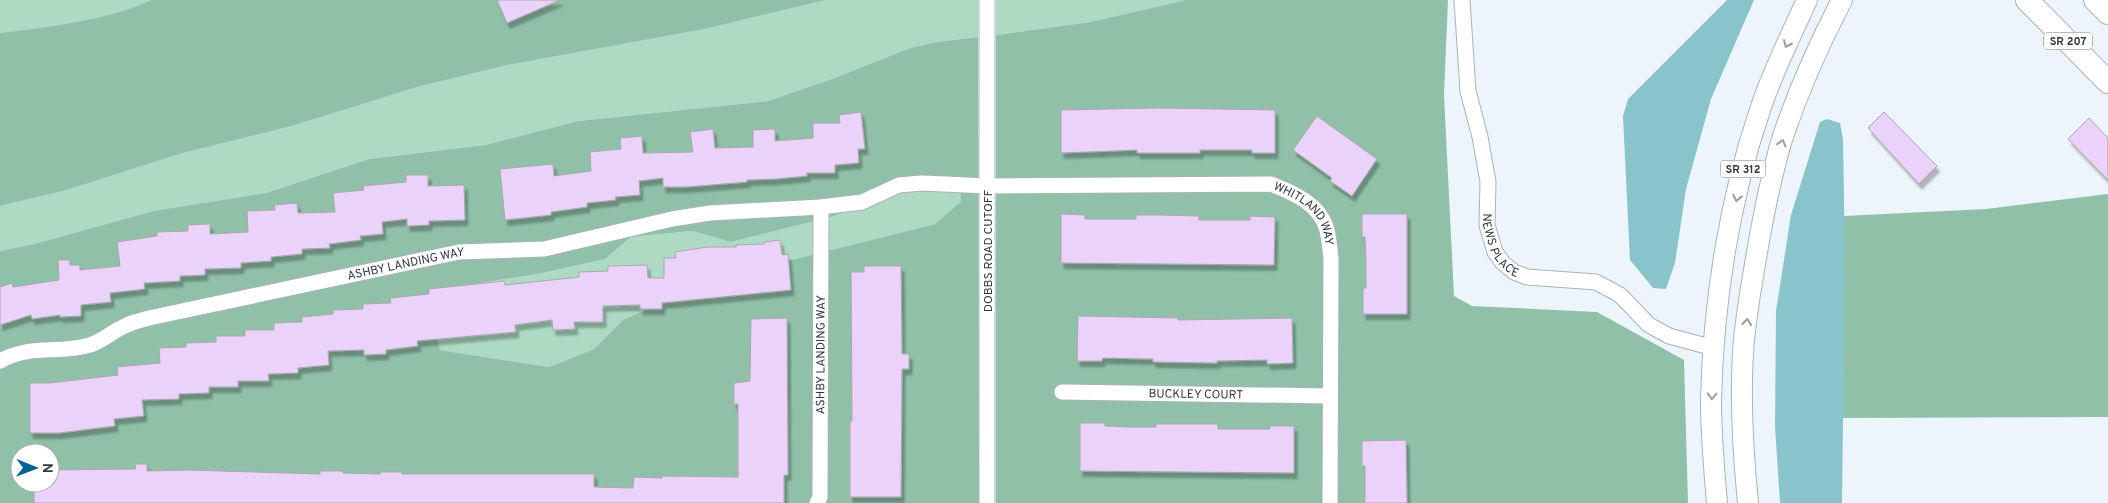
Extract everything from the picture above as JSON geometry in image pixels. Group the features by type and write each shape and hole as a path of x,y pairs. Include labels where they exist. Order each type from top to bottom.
{"highway":[{"name":"SR 207","path":"2027,0 2108,82"},
{"path":"2095,0 2108,13"}],"main road":[{"name":"SR 312","path":"1716,503 1712,402 1714,348 1720,285 1743,168 1761,107 1807,0"},
{"name":"SR 312","path":"1748,503 1742,404 1743,351 1750,293 1759,243 1783,137 1802,84 1823,36 1842,0"},
{"path":"1714,348 1729,359 1732,368 1733,469 1746,480"}],"street":[{"name":"DOBBS ROAD CUTOFF","path":"987,0 987,503"},
{"name":"NEWS PLACE","path":"1462,0 1468,91 1480,137 1488,182 1487,225 1495,252 1503,263 1514,272 1527,277 1596,282 1620,295 1649,325 1669,336 1714,348"},
{"name":"ASHBY LANDING WAY","path":"0,361 15,353 34,349 65,349 90,345 127,325 149,318 459,252 544,249 672,219 862,202 899,185 922,183 988,186"},
{"name":"WHITLAND WAY","path":"988,186 1271,184 1298,194 1316,210 1326,228 1331,258 1330,503"},
{"name":"ASHBY LANDING WAY","path":"817,503 820,497 821,207"},
{"name":"BUCKLEY COURT","path":"1062,392 1330,396"}],"green space":[{"path":"0,0 151,0 97,18 0,33"},
{"path":"151,0 826,0 705,29 508,65 421,86 292,126 183,153 67,190 0,206 0,33 97,18"},
{"path":"826,0 978,0 978,37 936,42 910,48 832,79 768,101 578,121 485,145 369,159 266,193 153,211 34,244 0,251 0,206 67,190 183,153 292,126 421,86 508,65 705,29"},
{"path":"996,0 1186,0 1090,22 996,35"},
{"path":"1186,0 1448,0 1444,95 1454,296 1472,306 1597,312 1684,360 1688,503 996,503 996,35 1090,22"},
{"path":"978,37 979,503 0,503 0,251 34,244 153,211 266,193 369,159 485,145 578,121 768,101 832,79 910,48 936,42","holes":["947,177 959,178 961,201 935,224 711,280 623,320 594,349 549,367 440,350 434,327 457,308 480,283 538,274 605,259 631,237 692,231 731,242 831,217"]},
{"path":"947,177 959,178 961,201 935,224 711,280 623,320 594,349 549,367 440,350 434,327 457,308 480,283 538,274 605,259 631,237 692,231 731,242 831,217"},
{"path":"2108,194 2108,417 1843,418 1844,216 1986,209"}],"water":[{"path":"1727,0 1754,0 1711,99 1686,189 1675,263 1666,289 1653,288 1630,260 1623,116 1628,99"},
{"path":"1827,119 1840,123 1843,139 1845,261 1842,503 1780,503 1775,427 1776,311 1791,215 1820,122"}],"building":[{"path":"497,0 560,0 507,23"},
{"path":"1159,108 1275,110 1275,153 1252,153 1252,150 1200,150 1200,153 1137,153 1137,150 1061,153 1061,110"},
{"path":"861,112 865,149 858,149 859,163 835,165 835,173 807,173 807,176 686,187 663,187 663,178 639,181 640,195 615,197 616,200 587,203 587,207 551,212 551,215 505,220 500,169 553,164 554,176 591,171 590,152 621,149 620,138 642,136 643,153 693,152 690,132 713,129 715,148 753,147 753,130 775,129 775,141 813,138 813,123 840,123 839,115"},
{"path":"1884,112 1937,166 1919,184 1868,128"},
{"path":"1317,116 1377,159 1352,196 1330,181 1332,178 1293,150"},
{"path":"2089,118 2108,138 2108,180 2068,139"},
{"path":"406,175 428,175 428,186 464,185 465,220 429,221 429,225 407,226 407,219 382,222 383,234 360,236 361,240 329,244 330,248 302,249 302,254 271,257 271,261 241,263 241,268 205,269 205,275 180,276 180,281 144,283 145,289 110,293 111,302 81,305 81,316 60,317 60,315 32,319 31,315 0,325 0,287 12,283 13,287 59,280 58,260 70,260 70,265 80,265 80,270 120,266 117,242 157,236 157,232 188,231 188,225 210,224 210,234 248,232 247,211 275,210 274,205 297,203 298,213 335,212 333,193 364,190 363,186 406,182"},
{"path":"1061,214 1085,215 1085,219 1136,219 1136,215 1199,216 1199,220 1250,220 1250,216 1275,217 1274,265 1061,263"},
{"path":"1362,214 1407,214 1407,314 1363,314 1363,288 1366,288 1366,263 1365,237 1362,237"},
{"path":"780,240 782,255 788,254 791,290 662,303 662,309 640,309 640,305 603,306 603,322 574,322 575,329 553,330 552,320 515,325 516,332 417,341 418,346 386,350 386,354 364,355 364,350 328,351 329,365 298,368 298,373 268,374 269,381 238,381 238,387 209,387 209,393 179,394 179,399 142,400 144,416 114,419 115,426 59,433 30,433 30,383 50,383 118,375 117,367 160,363 159,348 186,347 186,343 216,342 216,336 245,336 245,330 274,330 274,323 302,322 302,317 333,314 333,310 363,309 363,304 391,303 390,298 429,294 429,289 504,281 505,285 579,277 579,272 608,271 608,266 647,265 648,278 664,278 664,258 676,258 675,252 707,247 736,247 736,245 764,244 764,242"},
{"path":"864,266 901,266 902,354 909,354 909,369 902,369 901,497 850,497 850,421 852,421 851,272 864,272"},
{"path":"1078,316 1178,318 1178,320 1292,318 1293,363 1267,364 1267,360 1217,361 1217,363 1153,362 1153,359 1103,358 1102,361 1077,361"},
{"path":"787,318 788,475 784,475 784,503 34,503 34,493 60,493 60,470 136,469 135,464 147,464 147,471 188,470 320,474 320,471 343,471 343,473 380,474 380,472 402,472 402,474 594,474 594,487 633,488 634,477 738,477 738,404 734,404 734,383 750,381 751,319"},
{"path":"1080,423 1105,423 1105,426 1130,427 1156,427 1156,424 1218,424 1218,429 1270,429 1270,426 1294,426 1294,473 1080,471"},
{"path":"1406,440 1407,503 1365,503 1365,466 1362,466 1362,441"}]}
